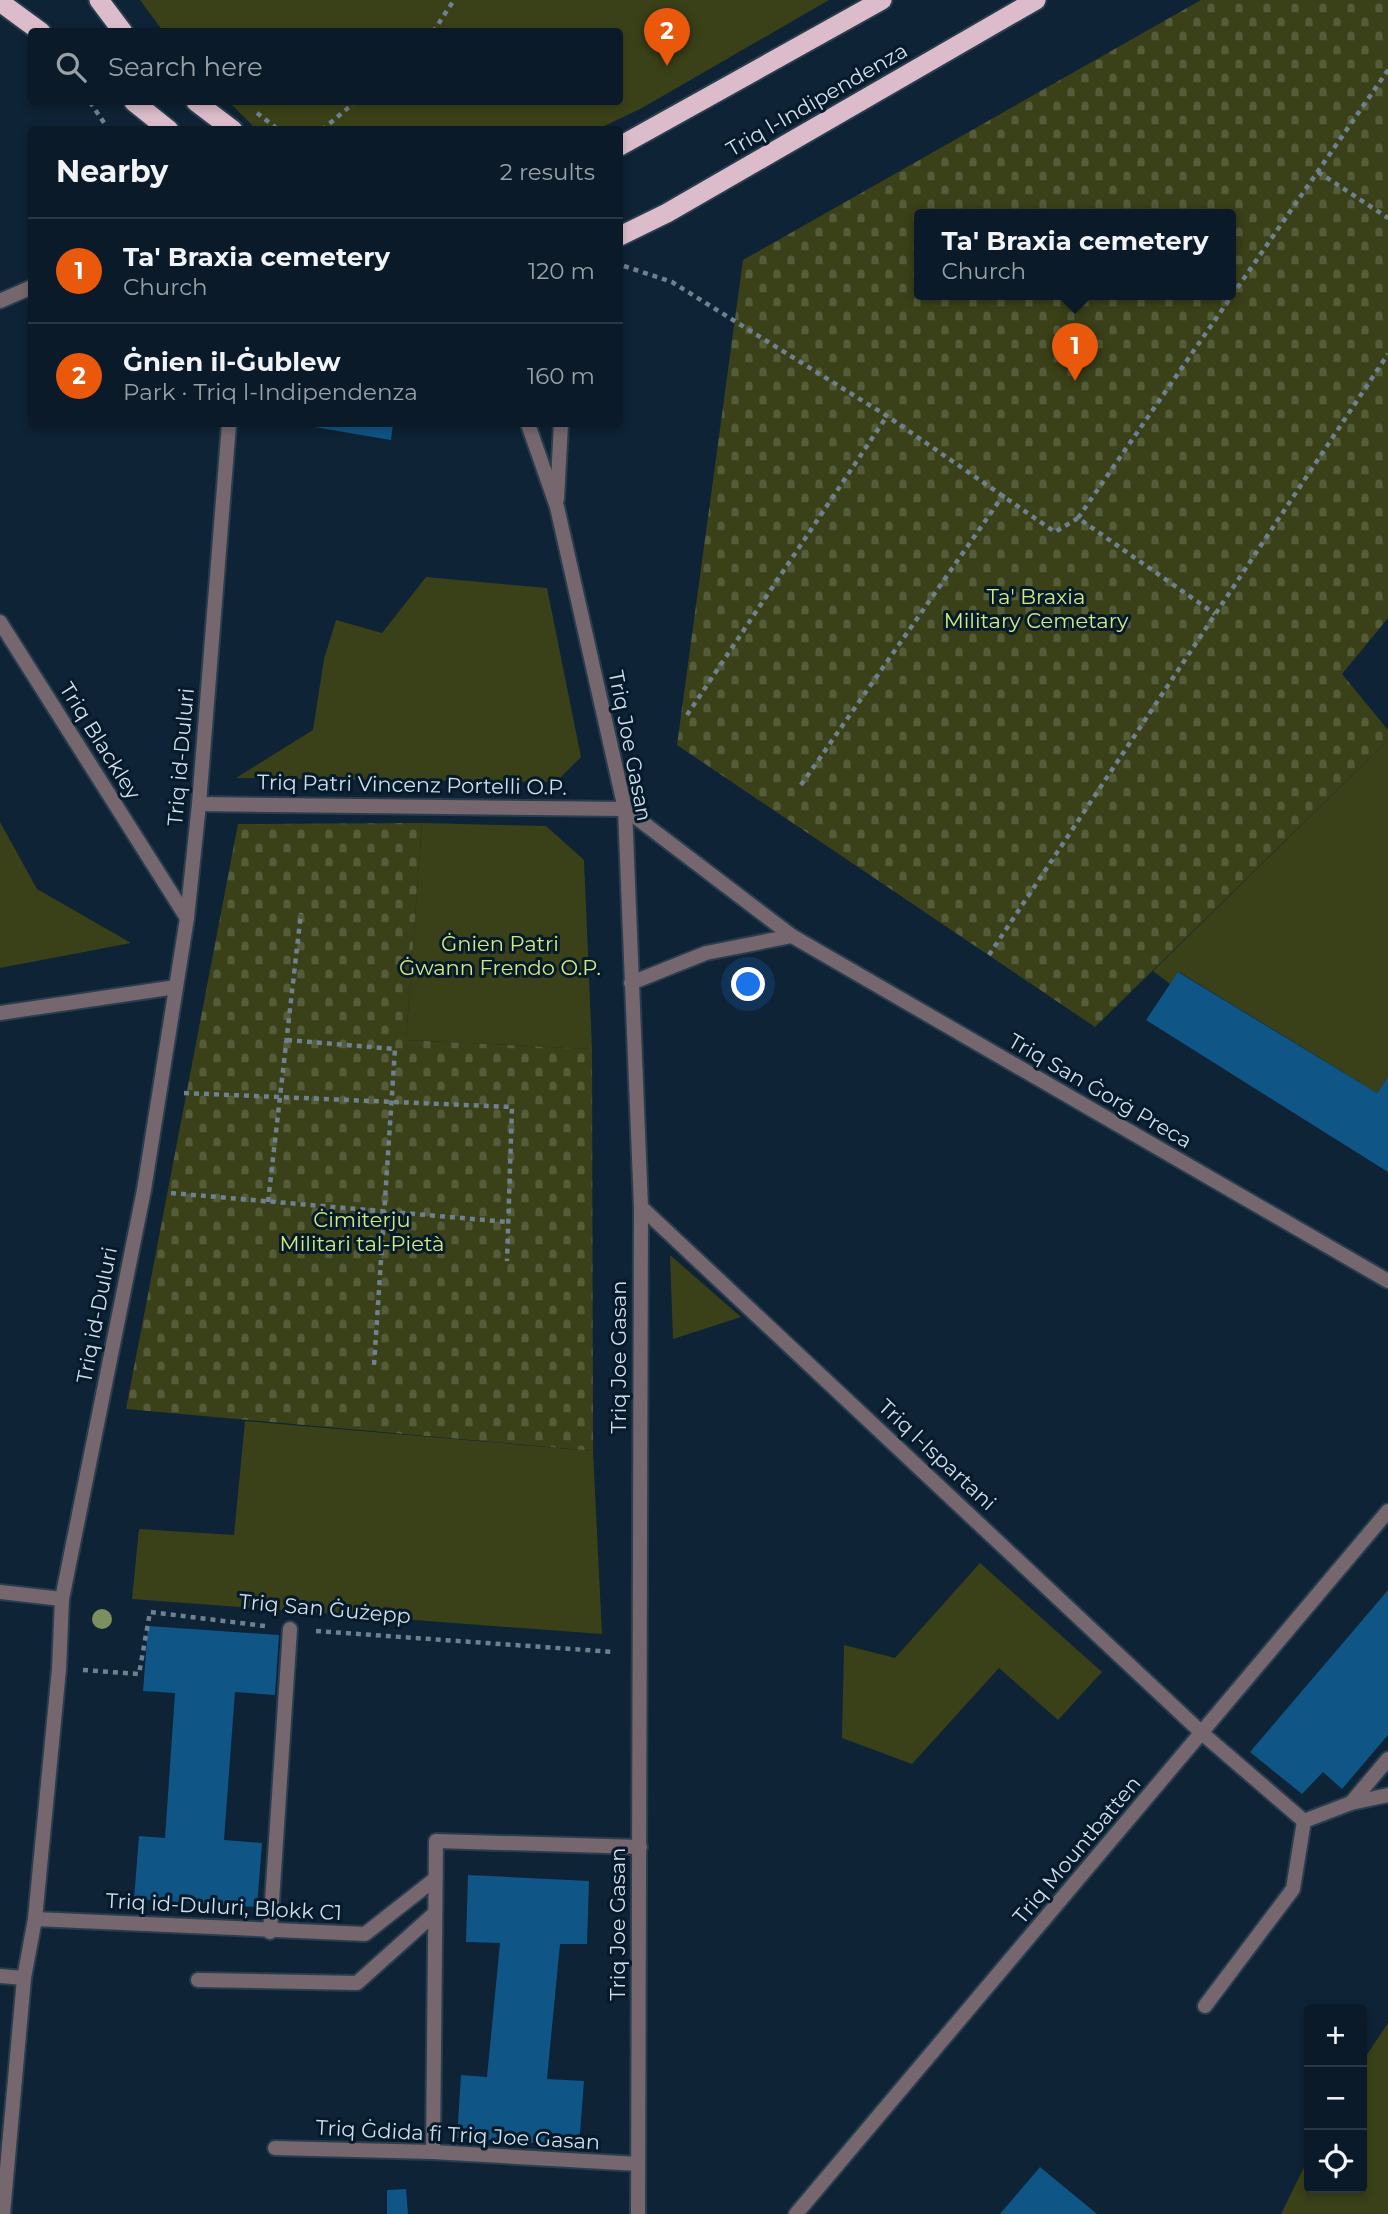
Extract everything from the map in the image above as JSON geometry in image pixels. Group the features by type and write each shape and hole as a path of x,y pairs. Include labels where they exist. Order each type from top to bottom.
{"highway":[{"path":"99,0 120,28"},
{"path":"623,144 882,0"},
{"name":"Triq l-Indipendenza","path":"623,235 667,213 1036,0"},
{"path":"0,2 36,28"},
{"path":"138,105 164,126"},
{"path":"200,105 228,126"}],"street":[{"path":"0,301 28,289"},
{"name":"Triq id-Duluri","path":"3,2214 24,1978 35,1919 59,1669 62,1599 144,1190 187,918 199,804 229,427"},
{"name":"Triq Joe Gasan","path":"529,427 557,507 625,809 641,1208 638,2214"},
{"name":"Triq Joe Gasan","path":"557,507 561,427"},
{"name":"Triq Blackley","path":"0,622 187,918"},
{"name":"Triq Patri Vincenz Portelli O.P.","path":"199,804 625,809"},
{"name":"Triq San Ġorġ Preca","path":"625,809 792,936 1388,1281"},
{"path":"631,983 706,953 792,936"},
{"path":"0,1013 176,987"},
{"name":"Triq l-Ispartani","path":"641,1208 1203,1734 1304,1821"},
{"name":"Triq Mountbatten","path":"796,2214 1203,1734 1388,1511"},
{"path":"0,1591 62,1599"},
{"path":"270,1932 290,1629"},
{"path":"1351,1803 1388,1759"},
{"path":"1205,2006 1293,1889 1304,1821 1351,1803 1388,1795"},
{"path":"433,2152 436,1840 639,1847"},
{"name":"Triq id-Duluri, Blokk C1","path":"35,1919 270,1932 365,1934 435,1879"},
{"path":"198,1980 357,1983 434,1914"},
{"path":"0,1976 24,1978"},
{"name":"Triq Ġdida fi Triq Joe Gasan","path":"275,2148 433,2152 638,2164"}],"path":[{"path":"436,28 454,0"},
{"path":"1236,290 1388,70"},
{"path":"92,105 106,126"},
{"path":"327,126 351,105"},
{"path":"1318,172 1388,218"},
{"path":"623,266 672,282 887,416 1004,494 1055,532 1078,518 1229,300"},
{"path":"989,954 1388,354"},
{"path":"687,716 887,416"},
{"path":"801,785 1004,494"},
{"path":"1078,518 1215,614"},
{"path":"268,1202 301,913"},
{"path":"287,1040 395,1049 374,1365"},
{"path":"158,1091 512,1107 506,1261"},
{"path":"144,1190 508,1222"},
{"name":"Triq San Ġużepp","path":"59,1669 139,1674 150,1612 290,1629 640,1654"}],"green space":[{"path":"140,0 829,0 642,108 604,126 253,126 232,105 623,105 623,28 161,28"},
{"name":"Ta' Braxia Military Cemetary","path":"1201,0 1388,0 1388,618 1342,674 1388,730 1388,740 1095,1027 677,745 743,260"},
{"path":"426,577 547,588 581,757 556,782 236,778 313,730 324,659 336,620 382,633"},
{"path":"1388,740 1388,1077 1377,1093 1179,972 1170,984 1153,971"},
{"path":"0,822 37,889 131,943 0,968"},
{"name":"Ġnien Patri Ġwann Frendo O.P.","path":"422,823 546,826 584,860 592,1049 406,1040"},
{"name":"Ċimiterju Militari tal-Pietà","path":"422,823 406,1040 592,1049 593,1451 126,1409 238,824"},
{"path":"670,1255 741,1317 673,1339"},
{"path":"245,1421 593,1451 602,1634 132,1599 139,1529 234,1535"},
{"path":"980,1563 1102,1672 1058,1720 999,1668 912,1764 842,1738 844,1645 895,1658"},
{"path":"1388,2023 1388,2214 1281,2214 1304,2167 1304,2193 1367,2193 1367,2054"}],"building":[{"path":"314,427 393,427 391,440"},
{"path":"1178,972 1377,1093 1388,1077 1388,1172 1146,1020"},
{"path":"1388,1590 1388,1735 1342,1789 1323,1772 1302,1794 1250,1752"},
{"path":"148,1626 279,1635 275,1695 235,1692 224,1840 262,1843 257,1907 134,1899 139,1836 165,1838 175,1693 143,1691"},
{"path":"468,1875 589,1881 587,1944 560,1944 547,2079 584,2081 579,2146 457,2138 461,2075 487,2077 500,1943 466,1942"},
{"path":"1040,2167 1097,2214 1000,2214"},
{"path":"406,2189 408,2214 387,2214 387,2190"}],"place":[{"name":"Ġnien il-Ġublew","path":"667,66"},
{"name":"Ta' Braxia cemetery","path":"1075,381"}]}
